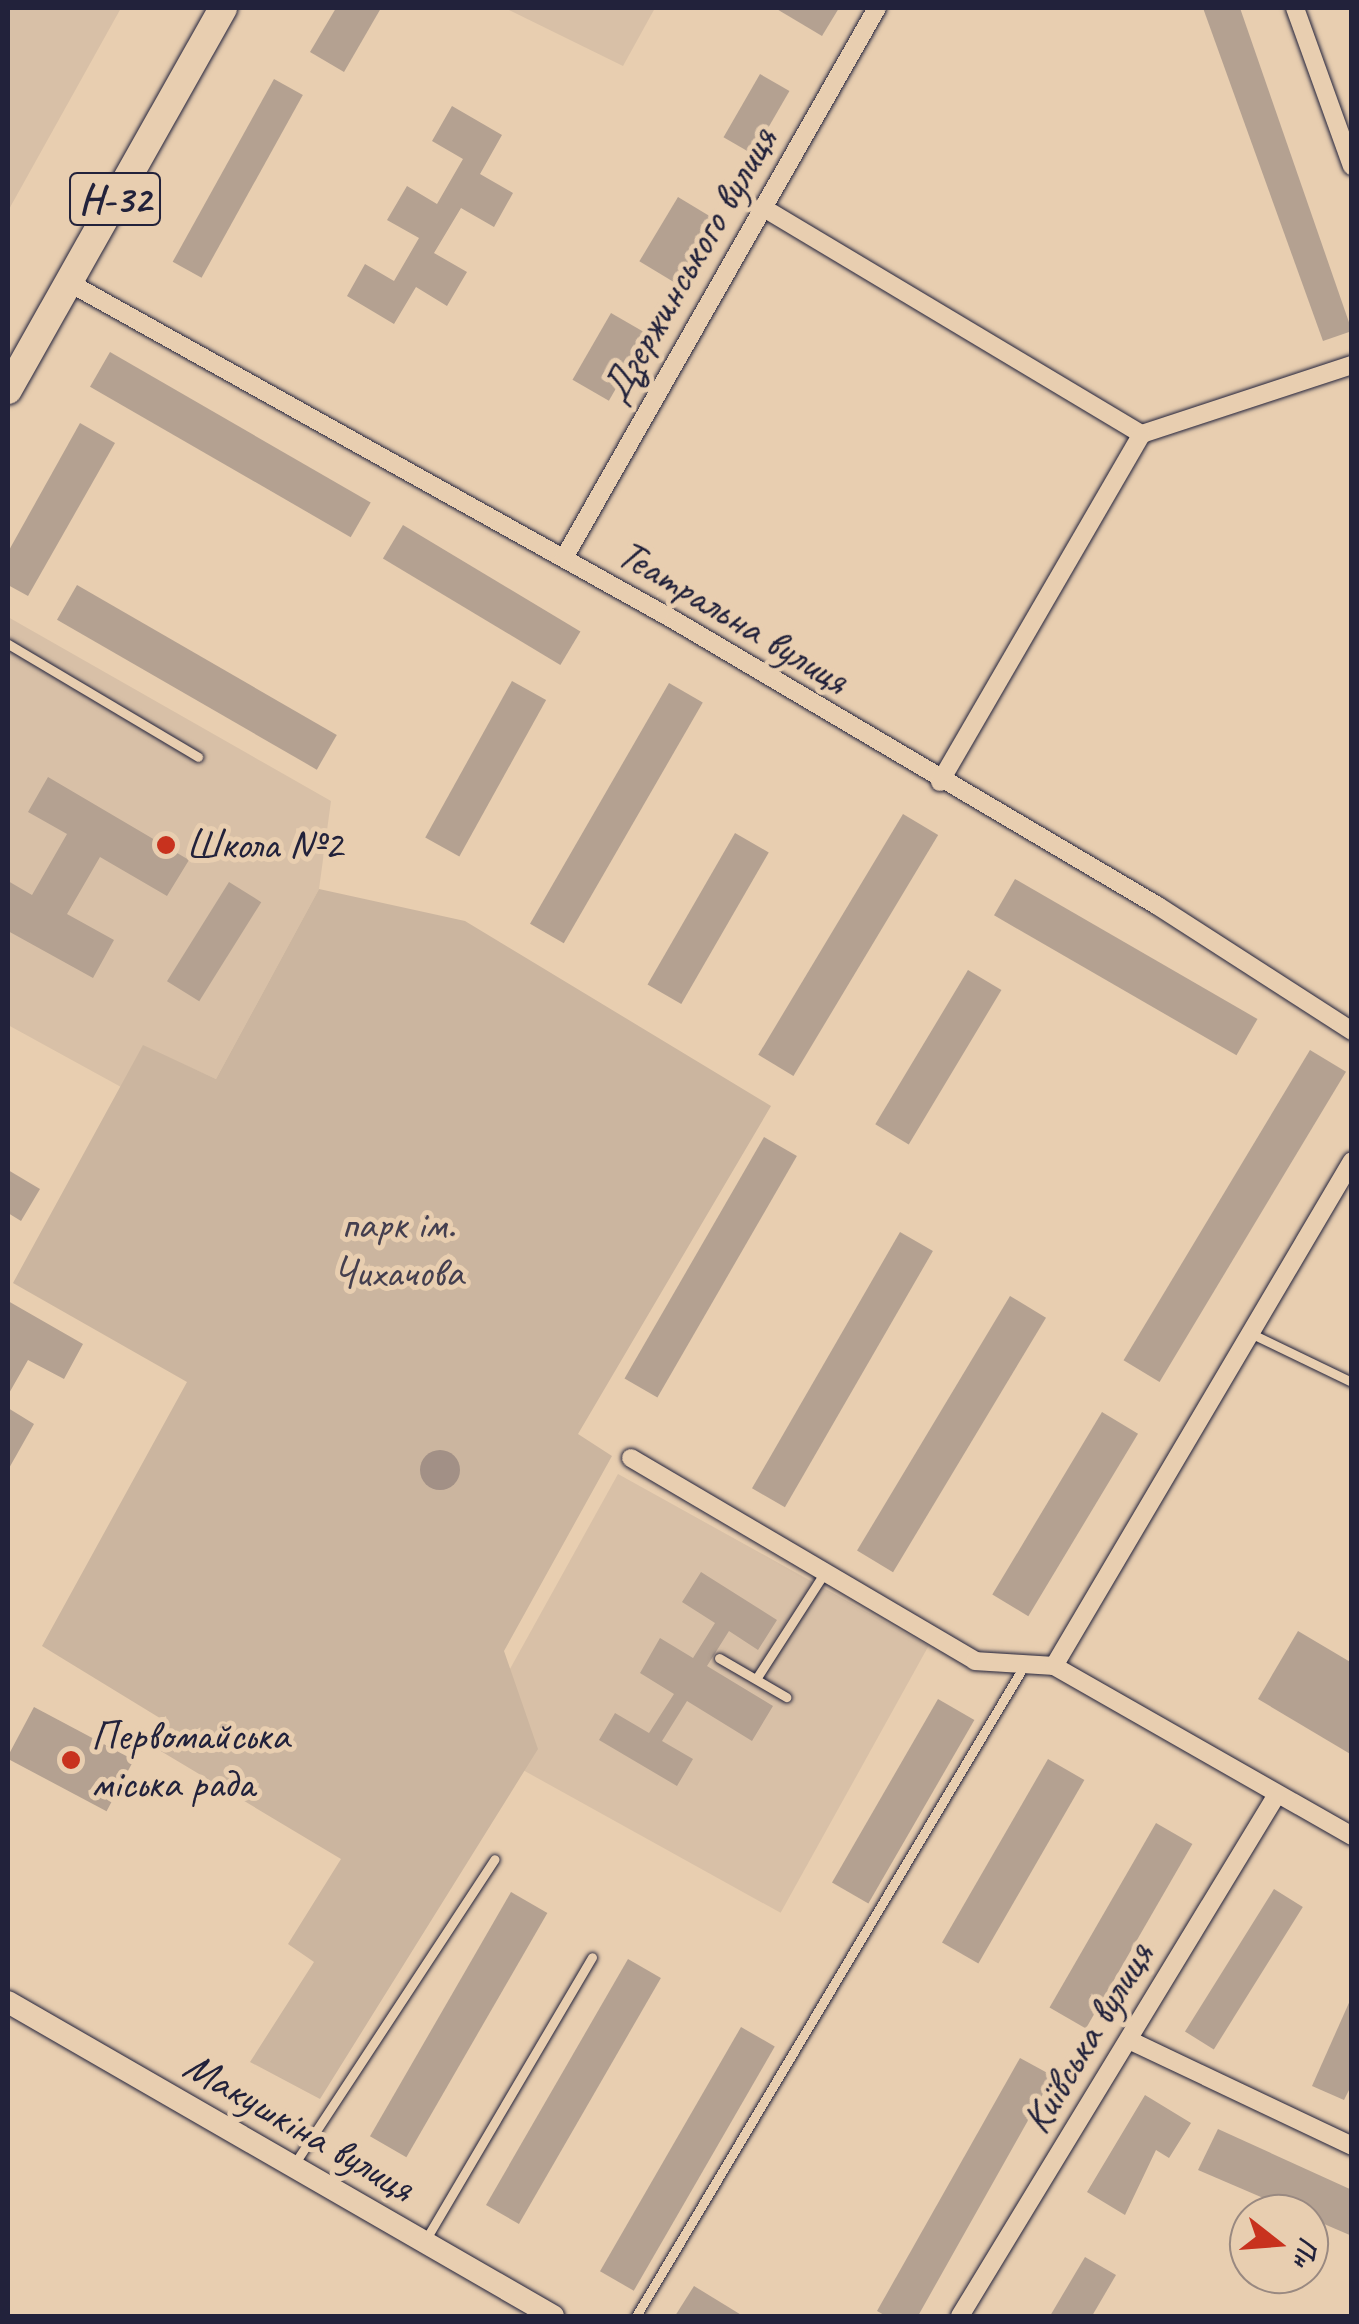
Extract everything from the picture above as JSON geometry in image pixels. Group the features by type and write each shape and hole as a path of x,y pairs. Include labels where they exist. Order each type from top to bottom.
{"main road":[{"name":"Н-32","path":"8,390 223,8"}],"street":[{"name":"Дзержинського вулиця","path":"564,558 877,8"},
{"path":"1295,8 1352,166"},
{"path":"762,207 1142,434"},
{"name":"Театральна вулиця","path":"68,282 564,558 940,782 1158,906 1352,1031"},
{"path":"940,782 1142,434 1352,366"},
{"path":"1054,1666 1352,1161"},
{"path":"631,1458 975,1661 1054,1666 1352,1836"},
{"name":"Київська вулиця","path":"960,2316 1276,1796"},
{"name":"Макушкіна вулиця","path":"8,2002 553,2316"},
{"path":"1129,2040 1351,2144"}],"lane":[{"path":"8,644 198,757"},
{"path":"1250,1333 1352,1382"},
{"path":"756,1680 825,1572"},
{"path":"719,1658 786,1697"},
{"path":"636,2316 1025,1664"},
{"path":"293,2167 495,1859"},
{"path":"424,2242 592,1958"}],"shaded area":[{"path":"8,8 121,8 8,211"},
{"path":"505,8 655,8 623,66"},
{"name":"Школа №2","path":"8,617 331,801 319,889 216,1079 143,1046 121,1087 8,1025"},
{"path":"440,1450 454,1456 460,1470 454,1484 440,1490 426,1484 420,1470 426,1456"},
{"path":"618,1474 928,1646 781,1913 470,1741"}],"green space":[{"name":"парк ім. Чихачова","path":"319,889 465,921 771,1106 578,1434 612,1456 504,1651 538,1749 320,2099 250,2062 314,1962 288,1944 341,1859 154,1747 168,1723 42,1646 187,1382 13,1283 143,1045 216,1079"}],"building":[{"path":"336,8 381,8 344,72 310,52"},
{"path":"775,8 839,8 822,36"},
{"path":"1203,8 1240,8 1352,331 1323,341"},
{"path":"760,74 789,91 753,154 724,137"},
{"path":"274,79 303,95 202,278 173,262"},
{"path":"452,106 502,135 480,174 513,193 494,227 461,208 434,253 467,272 447,306 416,287 394,324 347,296 365,264 394,281 419,238 387,220 407,186 437,204 463,159 432,141"},
{"path":"678,197 714,219 675,283 639,261"},
{"path":"611,313 647,334 609,401 572,380"},
{"path":"110,352 371,502 351,537 90,387"},
{"path":"80,423 115,443 28,596 8,585 8,552"},
{"path":"403,525 580,632 560,665 383,558"},
{"path":"77,585 337,735 317,770 57,620"},
{"path":"512,681 546,700 459,856 425,838"},
{"path":"669,683 703,702 564,943 530,924"},
{"path":"48,777 189,860 167,896 100,857 67,914 114,940 93,978 8,931 8,881 32,895 67,834 28,812"},
{"path":"903,814 938,835 793,1076 758,1055"},
{"path":"735,833 769,852 681,1004 648,985"},
{"path":"1015,879 1257,1019 1236,1055 994,915"},
{"path":"229,882 261,902 199,1001 167,981"},
{"path":"968,970 1001,990 909,1144 875,1124"},
{"path":"1310,1050 1346,1072 1160,1382 1124,1360"},
{"path":"764,1137 797,1156 657,1398 624,1379"},
{"path":"8,1170 40,1189 21,1221 8,1213"},
{"path":"900,1232 933,1251 785,1507 752,1488"},
{"path":"1010,1296 1046,1318 893,1572 857,1551"},
{"path":"8,1301 83,1344 64,1379 28,1360 8,1395"},
{"path":"8,1408 34,1424 8,1470"},
{"path":"1102,1412 1138,1434 1028,1616 992,1595"},
{"path":"701,1572 777,1620 758,1650 729,1631 707,1666 773,1706 752,1741 687,1701 662,1741 693,1759 677,1786 599,1740 615,1713 649,1733 674,1694 640,1673 660,1638 693,1658 715,1623 682,1602"},
{"path":"1298,1631 1352,1663 1352,1755 1258,1699"},
{"path":"938,1699 974,1720 868,1904 832,1883"},
{"name":"Первомайська міська рада","path":"34,1707 134,1760 107,1811 8,1759"},
{"path":"1048,1759 1084,1780 978,1964 942,1943"},
{"path":"1156,1823 1192,1844 1086,2028 1050,2007"},
{"path":"1274,1889 1303,1907 1214,2049 1185,2031"},
{"path":"511,1892 547,1913 406,2157 370,2136"},
{"path":"628,1959 661,1978 519,2224 486,2205"},
{"path":"1352,1996 1352,2084 1344,2100 1312,2086"},
{"path":"741,2027 775,2046 634,2291 600,2271"},
{"path":"1020,2058 1053,2076 918,2316 886,2316 877,2311"},
{"path":"1145,2095 1191,2123 1169,2158 1156,2150 1125,2215 1087,2192"},
{"path":"1218,2129 1352,2190 1352,2236 1329,2226 1329,2194 1254,2194 1198,2170"},
{"path":"1085,2257 1116,2275 1092,2316 1050,2316"},
{"path":"694,2286 743,2316 675,2316"}],"place":[{"name":"Школа №2","path":"166,845"},
{"name":"Первомайська міська рада","path":"71,1760"}]}
